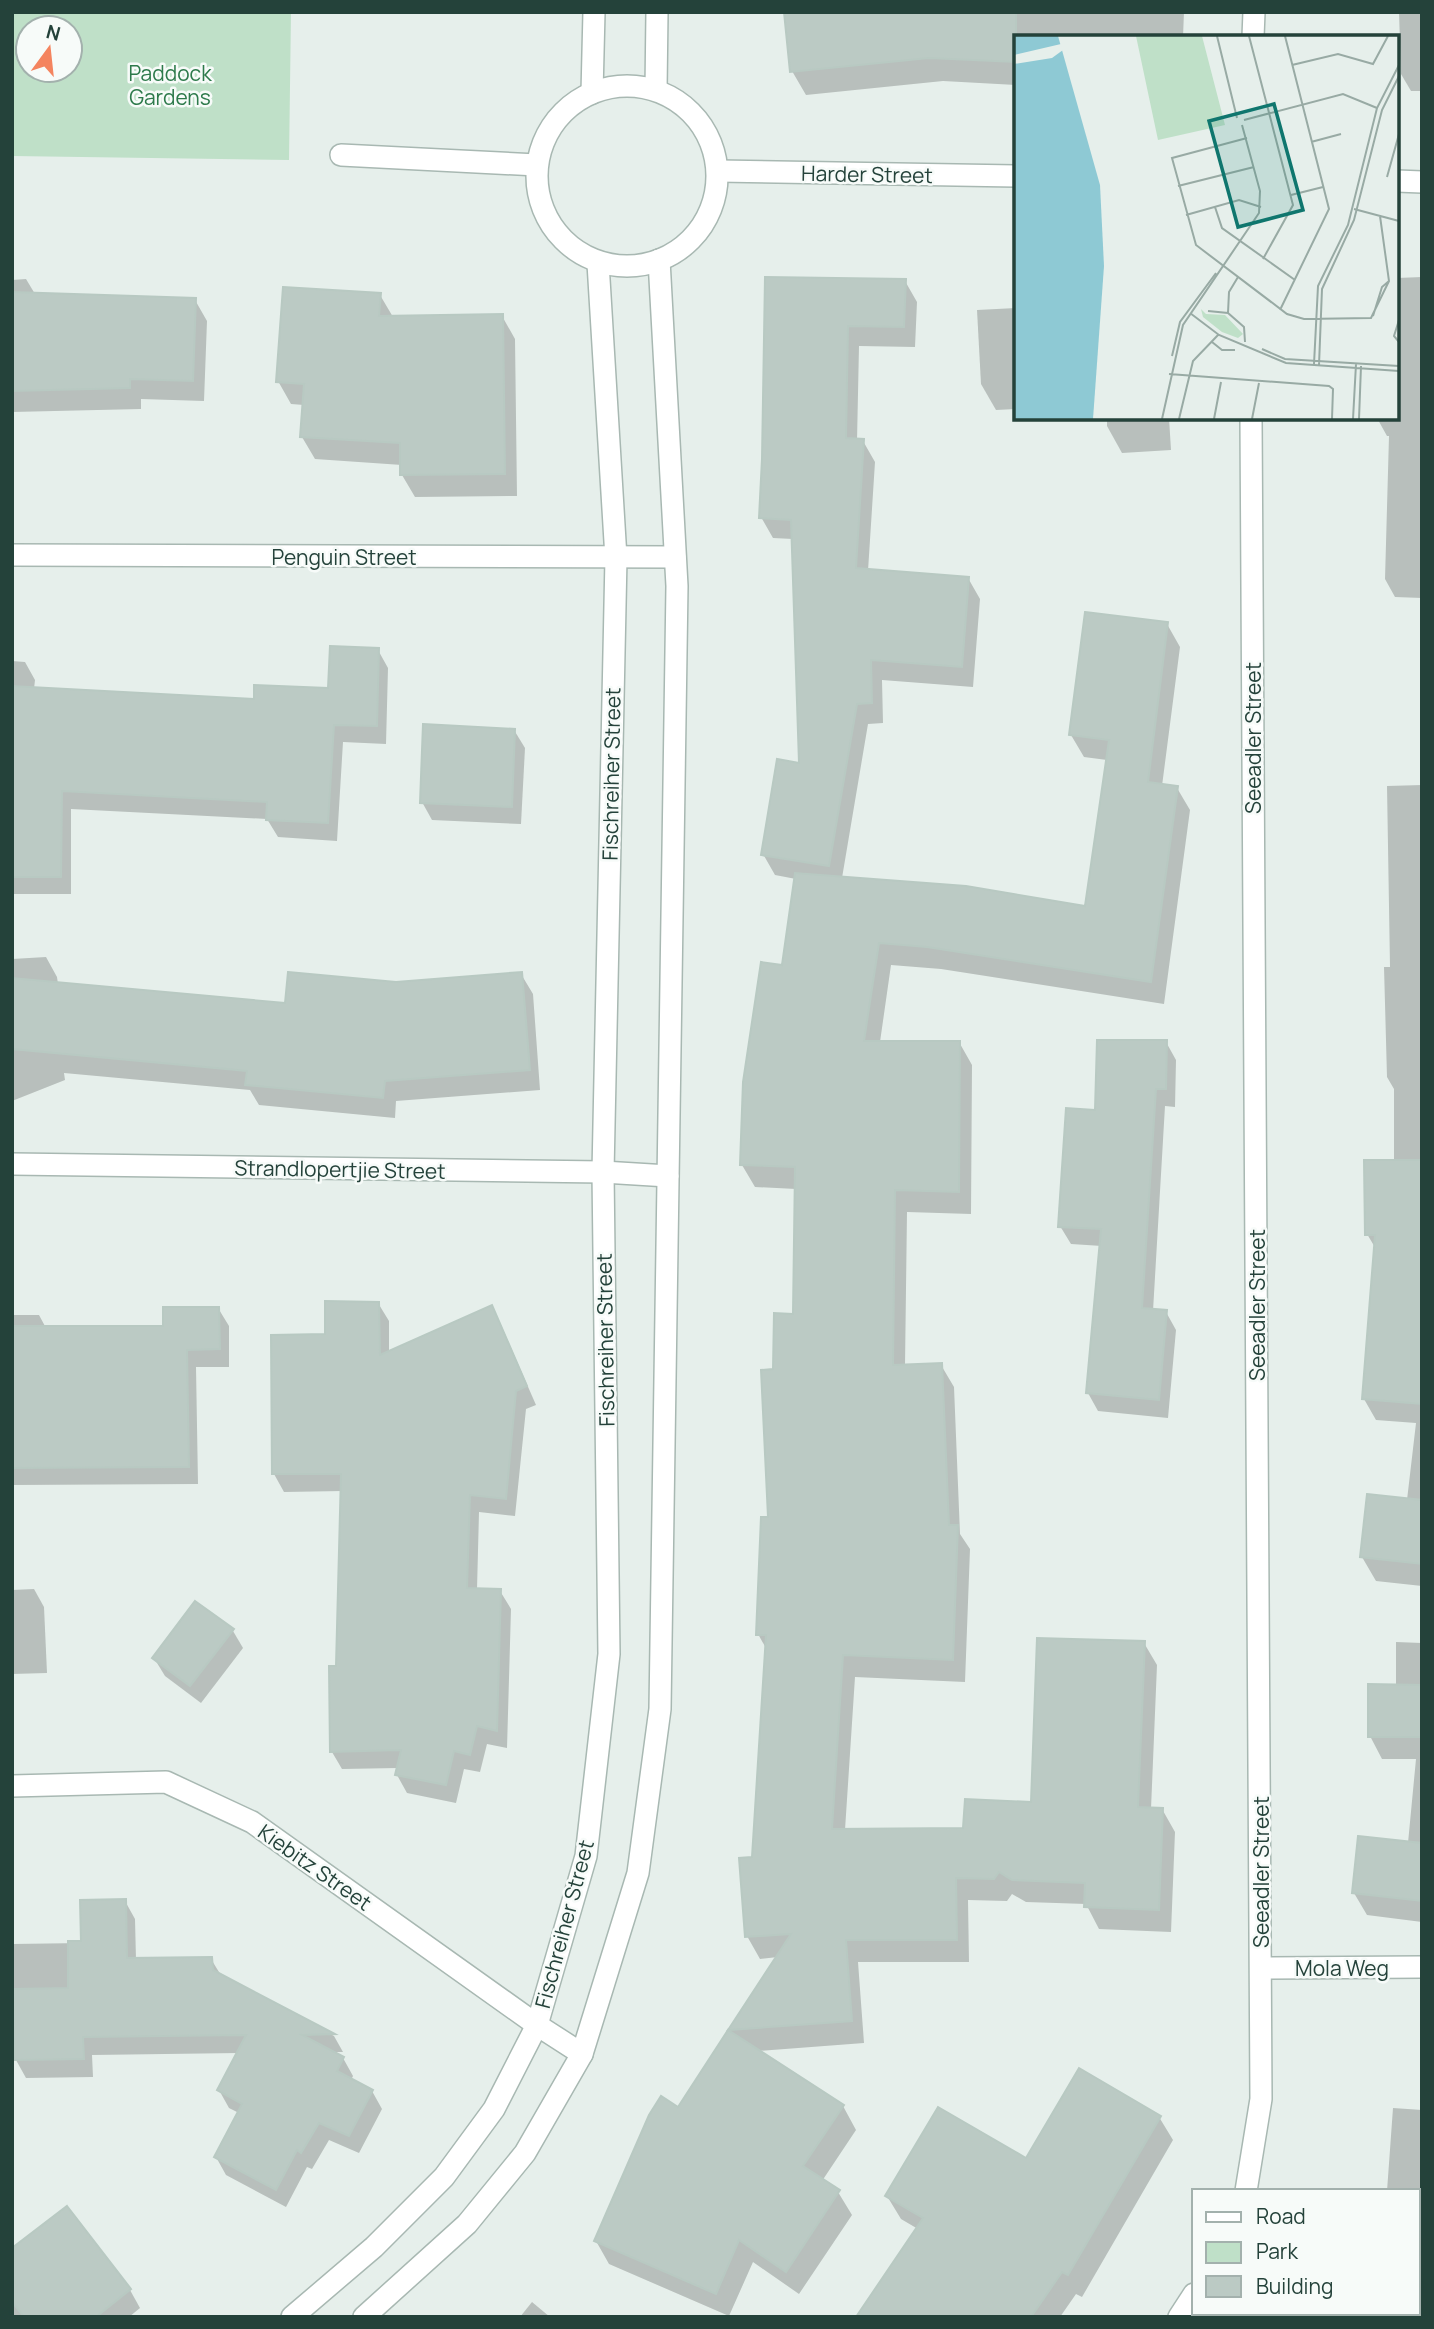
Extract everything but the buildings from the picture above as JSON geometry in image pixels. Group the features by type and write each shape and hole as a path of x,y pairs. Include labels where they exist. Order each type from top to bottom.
{"street":[{"path":"593,93 594,12"},
{"path":"656,90 657,12"},
{"path":"1253,35 1254,12"},
{"path":"624,86 656,90 680,102 699,121 713,144 718,171 714,206 696,237 669,258 634,267 598,263 576,251 557,235 544,214 537,189 537,165 546,137 561,114 575,102 593,93 624,86"},
{"path":"341,155 537,165"},
{"name":"Harder Street","path":"718,171 1014,176"},
{"path":"1399,181 1422,182"},
{"path":"364,2317 467,2224 525,2153 582,2054 638,1873 660,1709 677,586 659,260"},
{"name":"Fischreiher Street","path":"292,2317 374,2247 444,2178 494,2109 537,2025 586,1856 609,1654 603,1172 616,558 598,263"},
{"name":"Seeadler Street","path":"1246,2189 1261,2099 1251,420"},
{"name":"Penguin Street","path":"12,555 675,557"},
{"name":"Strandlopertjie Street","path":"12,1164 603,1172 668,1176"},
{"name":"Kiebitz Street","path":"12,1786 166,1782 252,1822 537,2025 582,2054"},
{"name":"Mola Weg","path":"1261,1968 1422,1968"},
{"path":"1179,2317 1192,2297"}],"green space":[{"name":"Paddock Gardens","path":"12,12 291,12 289,160 12,156"}]}
